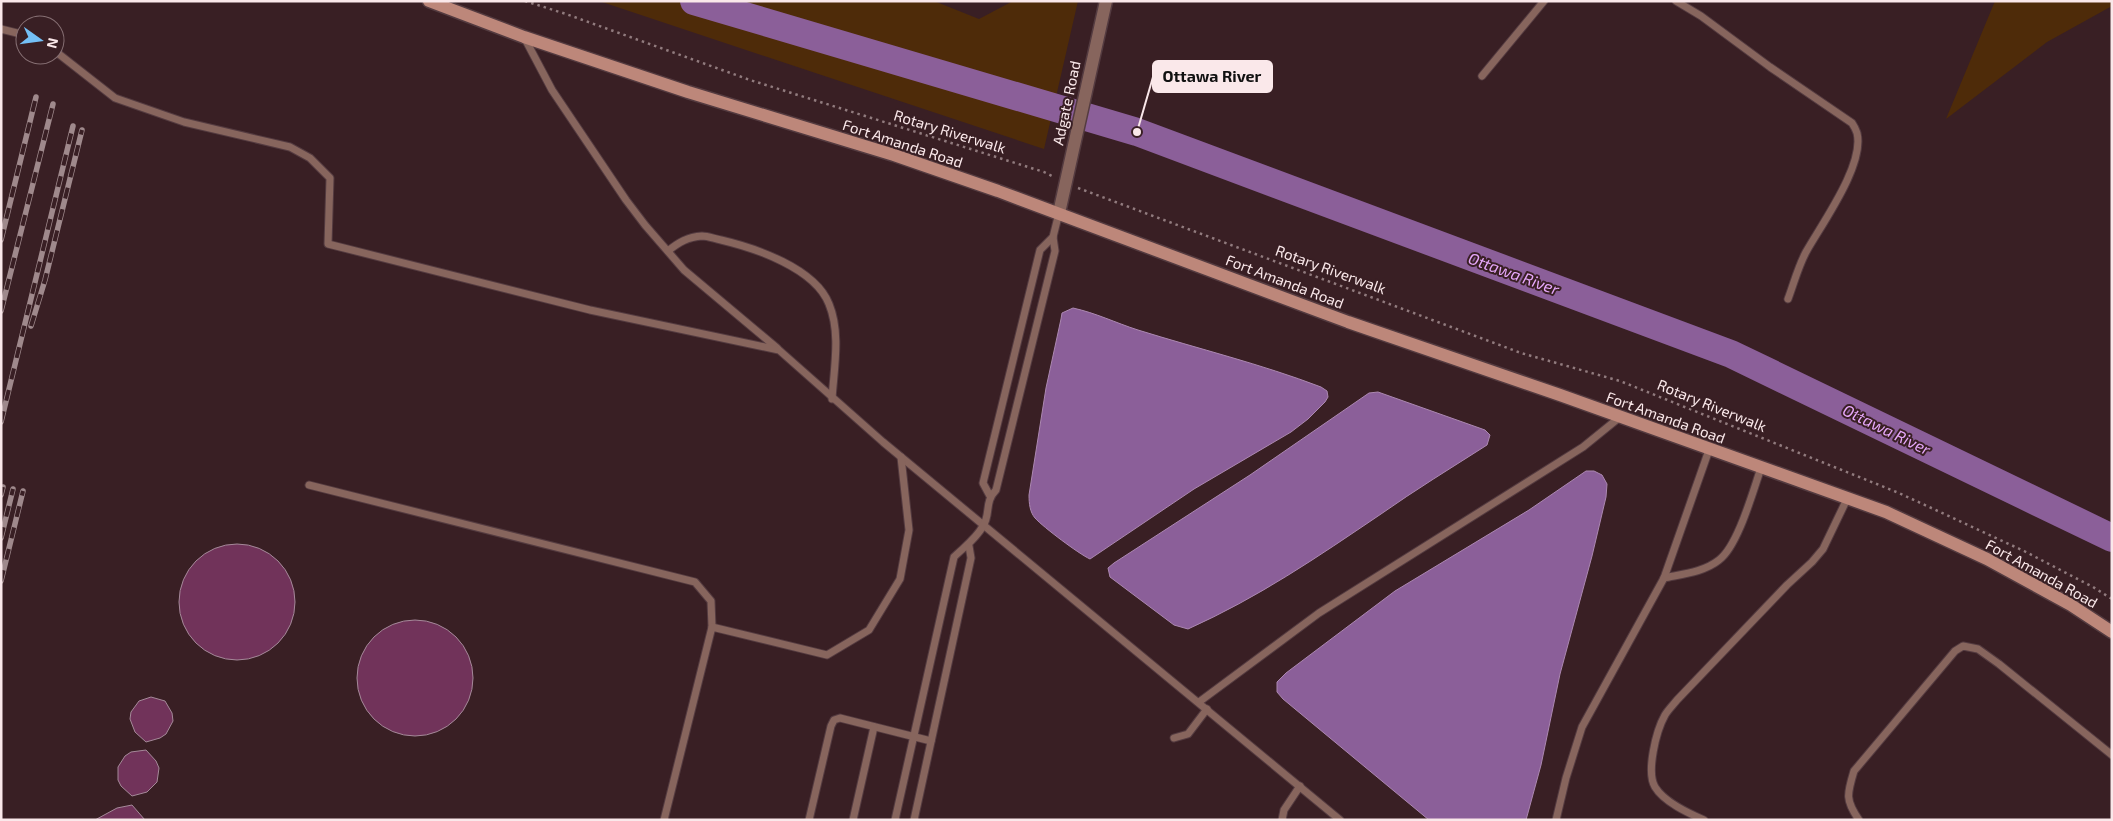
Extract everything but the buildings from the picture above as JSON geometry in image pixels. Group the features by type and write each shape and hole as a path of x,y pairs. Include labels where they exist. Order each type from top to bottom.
{"street":[{"name":"Fort Amanda Road","path":"429,1 524,37 688,92 894,155 1059,212 1348,322 1886,512 1986,559 2071,605 2112,632"},
{"name":"Adgate Road","path":"1059,212 1106,1"}],"lane":[{"path":"1482,76 1544,1"},
{"path":"1676,1 1852,123 1858,134 1857,152 1848,178 1837,202 1806,251 1788,299"},
{"path":"1,29 15,32"},
{"path":"524,37 552,90 626,200 684,270 779,350 832,399 1340,820"},
{"path":"65,59 115,98 184,122 290,146 310,158 330,178 328,244 590,310 779,350"},
{"path":"896,820 954,557 969,546 975,535 984,525 990,496 996,490 1050,270 1054,251 1052,238 1059,212"},
{"path":"668,251 682,240 703,236 746,246 791,266 813,281 829,303 833,319 836,351 832,399"},
{"path":"990,496 983,483 1040,250 1052,238"},
{"path":"1199,702 1319,613 1583,447 1620,417"},
{"path":"1556,820 1566,778 1582,727 1664,578 1709,450"},
{"path":"712,627 827,655 869,630 900,579 909,530 902,457"},
{"path":"1664,578 1706,568 1721,559 1737,535 1761,468"},
{"path":"309,485 695,582 711,601 712,627 664,820"},
{"path":"1704,820 1666,799 1656,789 1652,781 1653,756 1660,726 1665,715 1677,700 1823,549 1846,498"},
{"path":"914,820 971,558 969,546"},
{"path":"1859,820 1850,807 1848,799 1848,791 1854,771 1955,651 1963,646 1978,649 1999,664 2112,755"},
{"path":"1174,738 1188,734 1207,709"},
{"path":"809,820 834,720 840,718 931,741"},
{"path":"853,820 874,727"},
{"path":"1282,820 1284,810 1300,786"}],"path":[{"name":"Rotary Riverwalk","path":"525,1 750,80 1044,172 1065,184 1520,353 1629,384 1899,493 2024,551 2093,587 2112,600"}],"shaded area":[{"path":"599,1 934,1 979,19 1013,1 1078,1 1044,149"},
{"path":"1995,1 2112,1 2112,6 2047,42 1946,119"},
{"path":"1073,308 1321,387 1327,391 1328,397 1308,419 1291,432 1194,489 1090,559 1039,522 1032,513 1029,502 1046,388 1062,313"},
{"path":"1378,392 1485,430 1490,435 1487,445 1287,576 1239,604 1188,629 1174,625 1110,577 1108,568 1114,563 1250,475 1369,393"},
{"path":"1586,471 1594,471 1602,475 1607,484 1606,497 1560,674 1541,765 1526,820 1429,820 1283,699 1277,692 1277,682 1286,673 1395,591 1529,510"}],"waterway":[{"name":"Ottawa River","path":"694,1 1137,132 1731,354 2112,538"}],"railway":[{"path":"1,240 36,97"},
{"path":"1,311 53,104"},
{"path":"1,422 73,126"},
{"path":"31,326 45,280 82,130"},
{"path":"1,495 3,487"},
{"path":"1,538 13,489"},
{"path":"1,581 23,491"}],"place":[{"name":"Ottawa River","path":"1137,132"}]}
